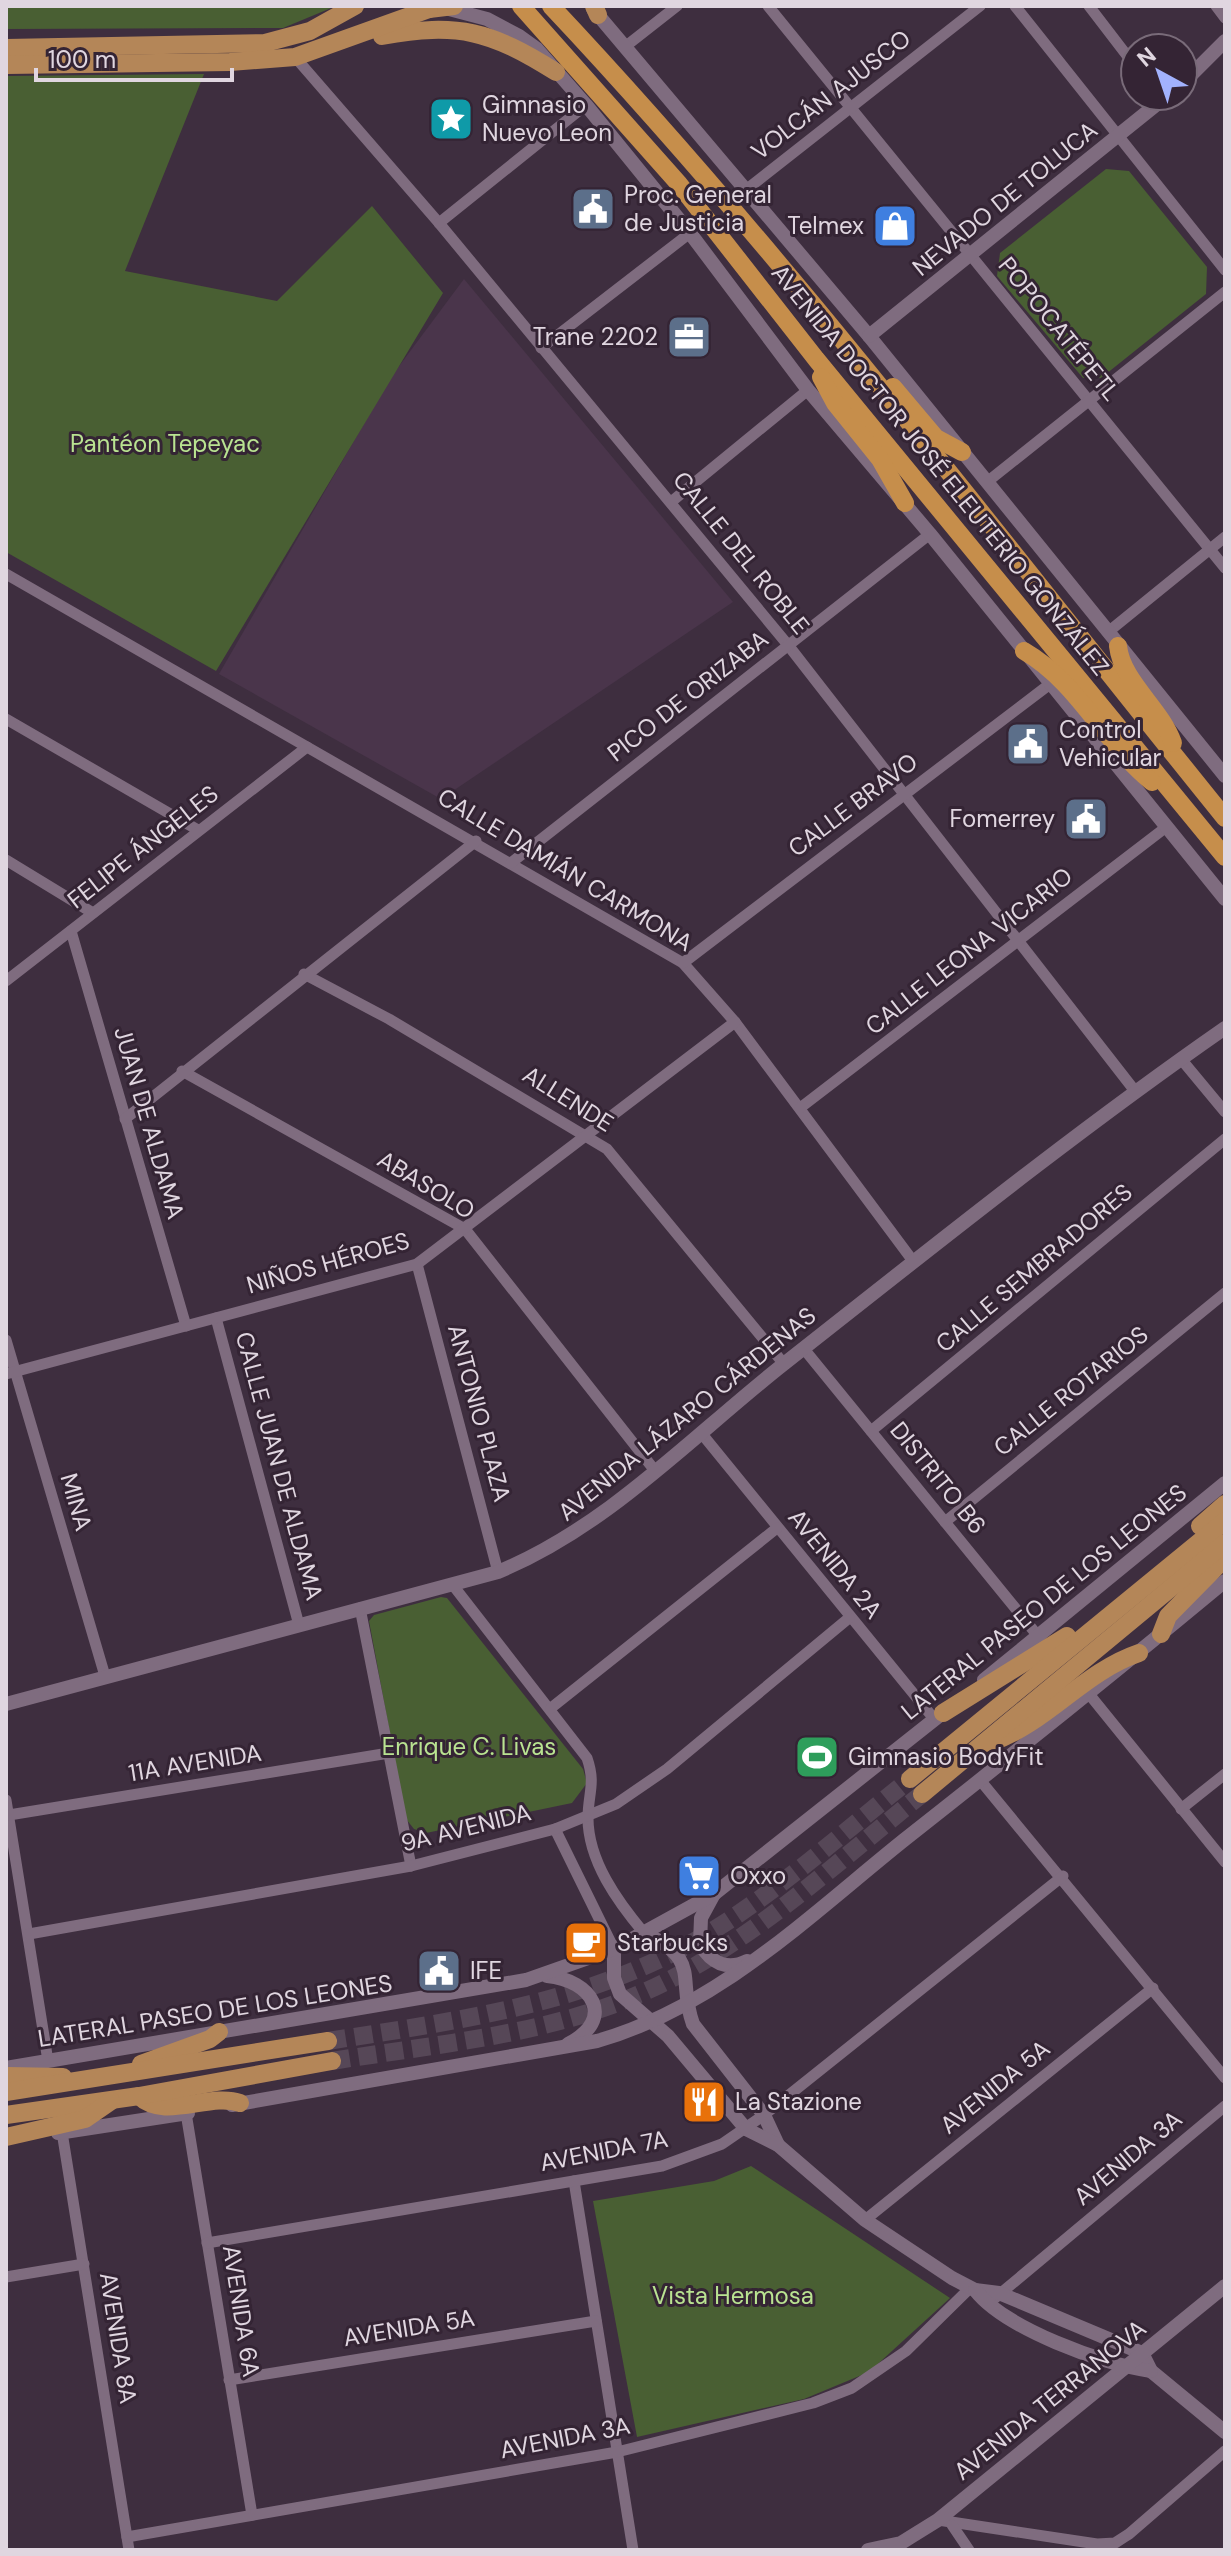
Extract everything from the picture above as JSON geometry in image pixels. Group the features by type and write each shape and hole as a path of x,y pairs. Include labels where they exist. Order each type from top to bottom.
{"highway":[{"name":"AVENIDA DOCTOR JOSÉ ELEUTERIO GONZÁLEZ","path":"521,6 679,184 816,359 1225,857"},
{"name":"AVENIDA DOCTOR JOSÉ ELEUTERIO GONZÁLEZ","path":"551,6 697,170 845,348 1225,818"},
{"path":"845,348 865,355 936,438 962,452"},
{"path":"816,359 835,403 880,459 905,503"},
{"path":"1113,639 1124,666 1169,731 1178,761"},
{"path":"1024,651 1055,671 1140,773 1174,795"}],"main road":[{"path":"328,24 342,6"},
{"path":"6,48 265,43 328,24 355,6"},
{"path":"6,65 230,62 295,57 347,41 425,8 452,7"},
{"path":"347,41 456,28 511,46 556,72"},
{"path":"939,1716 1131,1596 1225,1504"},
{"path":"910,1779 1225,1521"},
{"path":"922,1794 1225,1543"},
{"path":"1161,1634 1168,1616 1225,1558"},
{"path":"979,1746 1028,1727 1106,1667 1139,1653"},
{"path":"125,2074 146,2061 210,2039 219,2032"},
{"path":"6,2092 328,2041"},
{"path":"6,2115 139,2096 332,2061"},
{"path":"6,2076 57,2075 73,2082"},
{"path":"139,2096 151,2105 162,2106 225,2101 240,2103"},
{"path":"6,2138 85,2119 112,2099"}],"street":[{"path":"530,6 527,29 537,49"},
{"path":"626,46 677,6"},
{"name":"POPOCATÉPETL","path":"768,6 1225,568"},
{"name":"VOLCÁN AJUSCO","path":"747,189 980,6"},
{"path":"1015,6 1225,270"},
{"path":"1089,6 1119,45"},
{"path":"1216,6 1225,18"},
{"name":"AVENIDA DOCTOR JOSÉ ELEUTERIO GONZÁLEZ","path":"452,7 487,19 537,49 586,105 690,233 808,390 905,503 1225,899"},
{"name":"AVENIDA DOCTOR JOSÉ ELEUTERIO GONZÁLEZ","path":"594,9 869,336 1225,776"},
{"path":"1199,70 1224,38"},
{"name":"CALLE DEL ROBLE","path":"295,57 439,223 788,645 1135,1091"},
{"path":"439,223 586,105"},
{"name":"NEVADO DE TOLUCA","path":"869,336 1146,112"},
{"path":"541,348 690,233"},
{"path":"987,482 1225,292"},
{"path":"671,502 808,390"},
{"name":"PICO DE ORIZABA","path":"511,863 930,534"},
{"path":"1113,639 1225,537"},
{"name":"CALLE DAMIÁN CARMONA","path":"6,574 476,841 683,963 735,1022 913,1261"},
{"name":"CALLE BRAVO","path":"683,963 1050,684"},
{"path":"6,719 198,830"},
{"name":"FELIPE ÁNGELES","path":"6,981 307,747"},
{"name":"CALLE LEONA VICARIO","path":"800,1108 1165,828"},
{"path":"125,1119 304,974 476,841"},
{"path":"6,860 93,913"},
{"name":"JUAN DE ALDAMA","path":"71,931 186,1326"},
{"name":"ALLENDE","path":"304,974 389,1019 587,1134 624,1167 784,1364"},
{"name":"NIÑOS HÉROES","path":"11,1373 417,1264 735,1022"},
{"name":"AVENIDA LÁZARO CÁRDENAS","path":"6,1704 498,1572 549,1550 656,1472 913,1261 1135,1091 1225,1028"},
{"path":"1181,1059 1225,1112"},
{"name":"ABASOLO","path":"182,1071 465,1229 656,1472"},
{"name":"CALLE SEMBRADORES","path":"871,1431 1225,1139"},
{"name":"ANTONIO PLAZA","path":"417,1264 498,1572"},
{"name":"CALLE ROTARIOS","path":"945,1522 1225,1293"},
{"name":"CALLE JUAN DE ALDAMA","path":"216,1318 299,1625"},
{"name":"MINA","path":"6,1340 11,1373 105,1676"},
{"name":"DISTRITO B6","path":"804,1349 1038,1636"},
{"name":"AVENIDA 2A","path":"702,1434 849,1618 939,1716"},
{"name":"LATERAL PASEO DE LOS LEONES","path":"6,2068 542,1976 614,1949 714,1894 1225,1483"},
{"path":"551,1708 777,1528"},
{"path":"6,2138 186,2113 557,2049 655,2022 686,2007 761,1955 1089,1694 1225,1581"},
{"path":"452,1584 587,1758 594,1790 588,1816 590,1837 600,1866 625,1911 644,1933 675,1953 684,1965 686,2007 703,2041 764,2115 778,2145"},
{"path":"360,1608 411,1866"},
{"name":"9A AVENIDA","path":"29,1934 411,1866 555,1829 616,1804 667,1769 849,1618"},
{"path":"1089,1694 1225,1862"},
{"name":"11A AVENIDA","path":"9,1815 389,1753"},
{"path":"1181,1809 1225,1774"},
{"path":"980,1780 1063,1876 1225,2078"},
{"path":"6,1800 48,2061"},
{"path":"555,1829 614,1949 614,1978 620,1994 631,2007 655,2022 746,2129 778,2145 865,2220 972,2289 988,2307 1010,2320 1125,2368 1151,2371"},
{"name":"AVENIDA 7A","path":"207,2243 662,2166 722,2144 764,2115 1063,1876"},
{"path":"714,1894 698,1931 705,1954 716,1963 731,1967 761,1955"},
{"path":"542,1976 571,1979 589,1994 594,2005 594,2018 588,2029 557,2049"},
{"name":"AVENIDA 5A","path":"865,2220 1153,1988"},
{"name":"AVENIDA 3A","path":"988,2307 999,2293 1225,2106"},
{"name":"AVENIDA 6A","path":"186,2113 252,2515"},
{"name":"AVENIDA 8A","path":"62,2132 129,2550"},
{"path":"574,2181 633,2550"},
{"path":"6,2277 84,2264"},
{"name":"AVENIDA TERRANOVA","path":"868,2550 898,2547 945,2522 1225,2286"},
{"path":"972,2289 999,2293 1142,2353 1151,2371 1225,2432"},
{"name":"AVENIDA 3A","path":"127,2537 617,2452 813,2403 852,2388 906,2351 972,2289"},
{"name":"AVENIDA 5A","path":"229,2380 596,2321"},
{"path":"945,2522 1118,2547 1225,2451"},
{"path":"945,2522 969,2550"}],"shaded area":[{"path":"464,279 733,602 441,799 219,674 391,377"}],"green space":[{"path":"6,6 336,6 283,28 6,29"},
{"name":"Pantéon Tepeyac","path":"204,74 125,271 277,301 372,206 443,293 216,671 6,552 6,76"},
{"path":"1106,169 1129,171 1207,267 1206,294 1101,378 1083,378 997,276 1000,253"},
{"name":"Enrique C. Livas","path":"447,1598 583,1769 587,1783 572,1803 426,1833 414,1829 406,1819 369,1621 374,1615"},
{"name":"Vista Hermosa","path":"751,2166 950,2298 869,2372 804,2399 637,2437 593,2201 714,2181"}],"tunnel":[{"path":"328,2041 526,2005 621,1976 667,1956 712,1931 763,1896 910,1779"},
{"path":"332,2061 544,2025 612,2005 656,1987 697,1965 775,1913 922,1794"}],"place":[{"name":"Gimnasio Nuevo Leon","path":"451,119"},
{"name":"Proc. General de Justicia","path":"593,209"},
{"name":"Telmex","path":"895,226"},
{"name":"Trane 2202","path":"689,337"},
{"name":"Control Vehicular","path":"1028,744"},
{"name":"Fomerrey","path":"1086,819"},
{"name":"Gimnasio BodyFit","path":"817,1757"},
{"name":"Oxxo","path":"699,1876"},
{"name":"Starbucks","path":"586,1943"},
{"name":"IFE","path":"439,1971"},
{"name":"La Stazione","path":"704,2102"}]}
